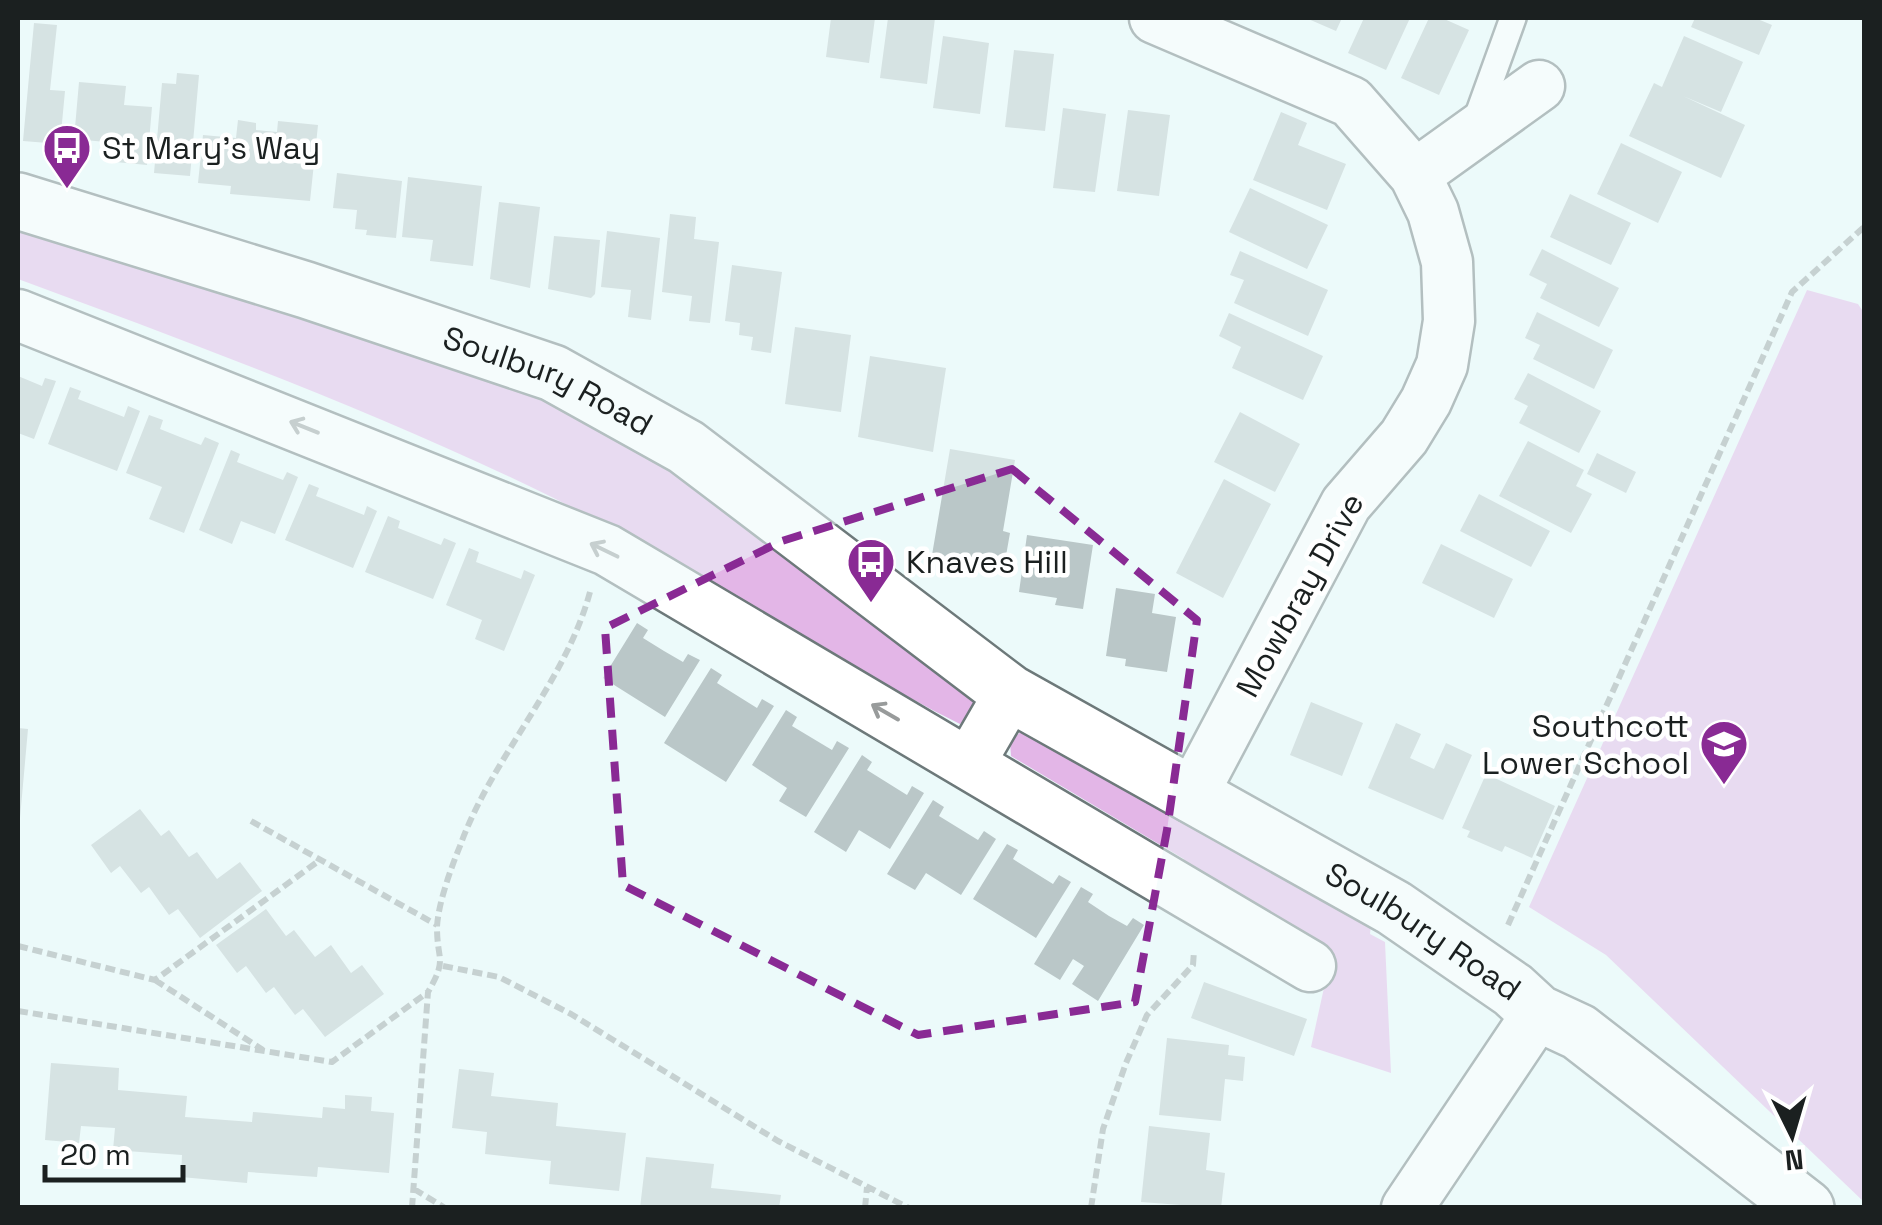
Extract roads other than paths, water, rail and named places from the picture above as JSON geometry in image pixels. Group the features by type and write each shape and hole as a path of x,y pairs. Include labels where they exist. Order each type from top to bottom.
{"street":[{"name":"Mowbray Drive","path":"1155,18 1351,102 1415,174 1433,212 1447,262 1448,321 1442,365 1404,437 1346,504 1191,797"},
{"path":"1415,174 1539,86"},
{"name":"Soulbury Road","path":"18,201 306,290 553,373 686,447 1010,692 1394,908 1487,972 1538,1013 1579,1032 1806,1208"},
{"path":"18,315 607,550 1310,966"},
{"path":"970,762 1010,692"},
{"path":"1408,1208 1538,1013"}],"lane":[{"path":"1470,136 1513,18"}],"place":[{"name":"St Mary's Way","path":"67,190"},
{"name":"Knaves Hill","path":"871,604"},
{"name":"Southcott Lower School","path":"1724,786"}]}
